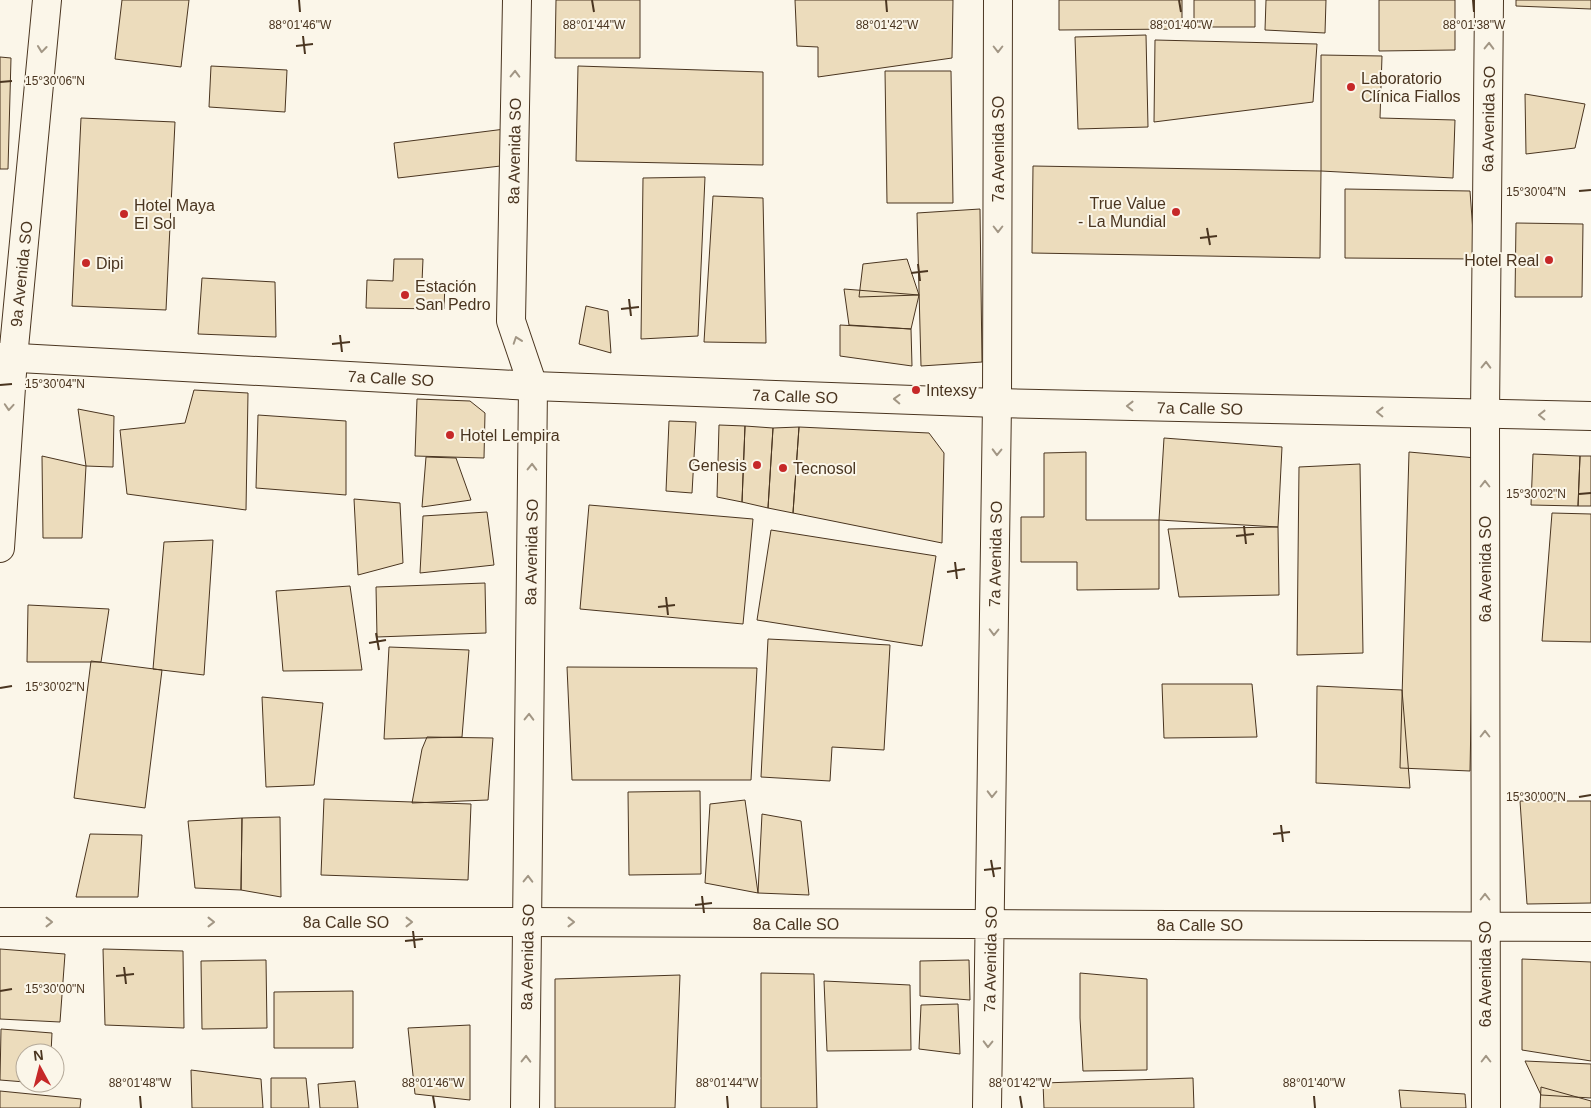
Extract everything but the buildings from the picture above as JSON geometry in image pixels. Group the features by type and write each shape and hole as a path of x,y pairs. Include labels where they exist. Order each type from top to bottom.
{"street":[{"name":"9a Avenida SO","path":"0,548 6,358 47,0"},
{"name":"8a Avenida SO","path":"517,0 511,321 533,386 526,1108"},
{"name":"7a Avenida SO","path":"988,1108 997,403 998,0"},
{"name":"6a Avenida SO","path":"1486,1108 1485,414 1489,0"},
{"name":"7a Calle SO","path":"6,358 533,386 997,403 1591,416"},
{"name":"8a Calle SO","path":"0,922 527,922 1591,927"}],"place":[{"name":"Laboratorio Clínica Fiallos","path":"1351,87"},
{"name":"True Value - La Mundial","path":"1176,212"},
{"name":"Hotel Maya El Sol","path":"124,214"},
{"name":"Hotel Real","path":"1549,260"},
{"name":"Dipi","path":"86,263"},
{"name":"Estación San Pedro","path":"405,295"},
{"name":"Intexsy","path":"916,390"},
{"name":"Hotel Lempira","path":"450,435"},
{"name":"Genesis","path":"757,465"},
{"name":"Tecnosol","path":"783,468"}]}
